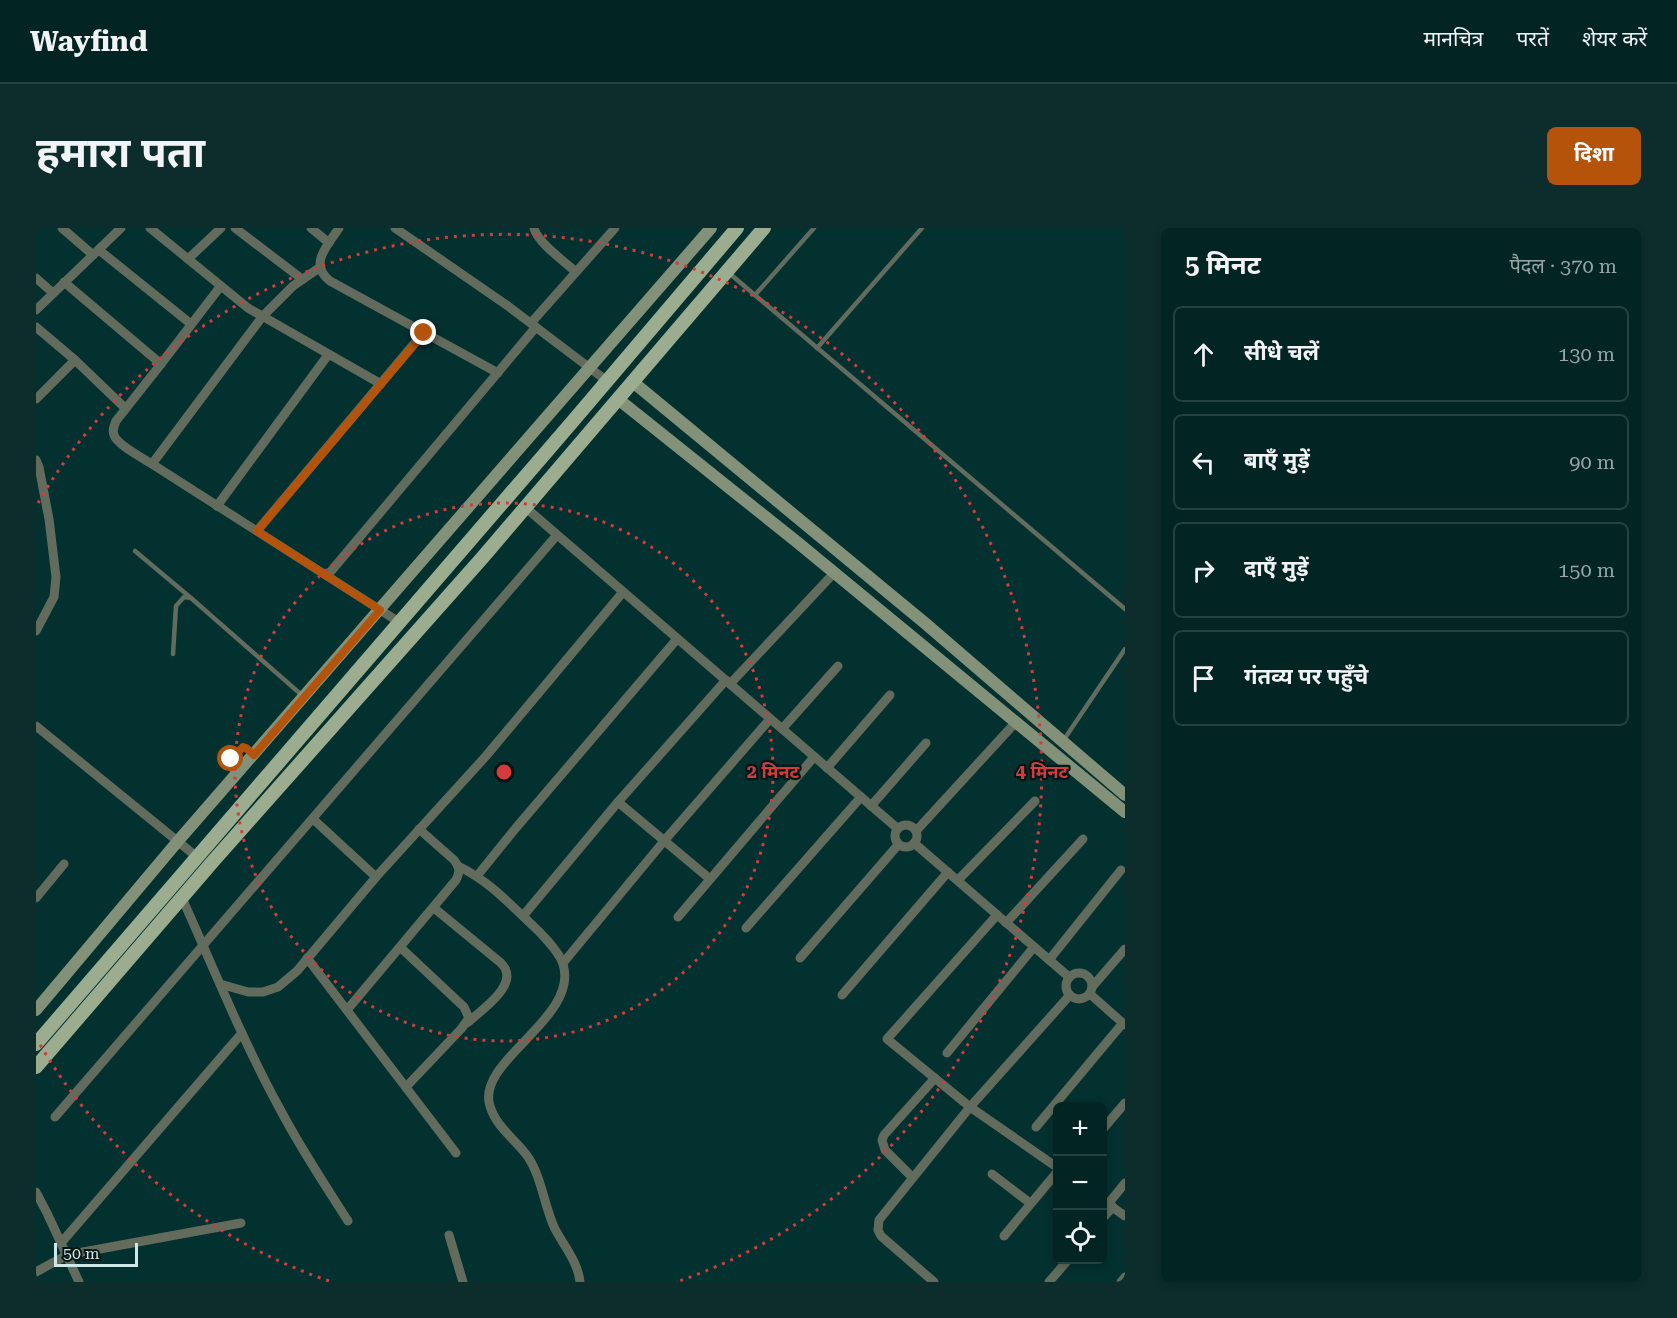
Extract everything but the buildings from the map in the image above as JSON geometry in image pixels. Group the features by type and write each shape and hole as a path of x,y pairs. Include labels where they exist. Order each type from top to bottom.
{"main road":[{"path":"36,1044 737,228"},
{"path":"36,1067 525,507 764,228"},
{"path":"609,378 626,390"}],"street":[{"path":"62,228 191,324"},
{"path":"36,310 121,228"},
{"path":"150,228 248,308 381,384"},
{"path":"188,260 221,228"},
{"path":"235,228 302,279"},
{"path":"311,228 329,243"},
{"path":"339,228 323,251 319,268 322,275 498,373"},
{"path":"394,228 534,325 589,367 609,378"},
{"path":"534,228 541,240 576,272"},
{"path":"327,576 498,373 576,272 615,228"},
{"path":"36,1010 178,841 711,228"},
{"path":"152,464 262,317 302,279 319,268"},
{"path":"36,278 53,293"},
{"path":"64,282 161,364"},
{"path":"220,287 125,408 113,428 114,436 119,442 152,464 399,622"},
{"path":"36,327 75,360 125,408"},
{"path":"257,531 424,333"},
{"path":"217,506 328,355"},
{"path":"36,399 75,360"},
{"path":"626,390 834,573 1125,812"},
{"path":"626,390 926,624 1123,789 1112,801"},
{"path":"36,460 49,519 56,577 54,597 36,631"},
{"path":"525,507 897,828"},
{"path":"56,1118 557,535"},
{"path":"523,916 618,802 728,682 834,573"},
{"path":"220,984 248,992 263,992 278,987 297,971 376,877 486,756 623,592"},
{"path":"477,876 677,639"},
{"path":"782,729 838,666"},
{"path":"827,768 890,695"},
{"path":"563,963 664,841 770,719"},
{"path":"916,831 1015,723"},
{"path":"36,726 197,857"},
{"path":"871,806 926,743"},
{"path":"678,916 814,757"},
{"path":"746,928 861,797"},
{"path":"958,880 1035,801"},
{"path":"618,802 710,879"},
{"path":"313,819 376,877"},
{"path":"907,824 913,827 917,838 914,843 907,847 898,845 895,836 897,828 907,824"},
{"path":"419,829 458,866 492,886 523,916 563,963 563,987 555,1006 492,1080 488,1098 497,1121 533,1166 548,1214 575,1265 580,1282"},
{"path":"1006,923 1083,839"},
{"path":"914,843 1069,977"},
{"path":"800,958 898,845"},
{"path":"36,898 64,864"},
{"path":"347,1010 456,880 459,873 458,866"},
{"path":"1049,960 1121,870"},
{"path":"842,995 948,872"},
{"path":"182,898 242,1033 281,1111 348,1221"},
{"path":"406,1087 467,1023 499,994 507,980 506,970 501,963 434,908"},
{"path":"997,915 887,1039 970,1107 1053,1166"},
{"path":"400,947 464,1007 469,1018 467,1023"},
{"path":"947,1053 1034,947"},
{"path":"1036,1127 1124,1024 1091,990 1091,980 1085,975 1076,973 1069,977 1066,986 1070,994 1073,997 1083,998 1091,990 1125,949"},
{"path":"307,958 456,1153"},
{"path":"934,1282 881,1236 878,1230 879,1220 970,1107 1070,994"},
{"path":"61,1243 242,1033"},
{"path":"912,1177 885,1150 882,1140 935,1078"},
{"path":"1107,1124 1125,1103"},
{"path":"992,1174 1030,1203"},
{"path":"1004,1236 1053,1176"},
{"path":"1125,1184 1108,1204 1125,1216"},
{"path":"36,1192 79,1282"},
{"path":"36,1272 67,1255 241,1223"},
{"path":"449,1235 463,1282"},
{"path":"1049,1282 1065,1264"},
{"path":"1120,1282 1125,1277"}],"lane":[{"path":"755,295 814,228"},
{"path":"817,348 922,228"},
{"path":"727,272 1125,609"},
{"path":"135,551 304,697"},
{"path":"173,654 176,606 184,597 191,598"},
{"path":"1063,741 1125,649"}],"route":[{"path":"231,759 243,747 254,755 380,610 257,531 424,333"}]}
